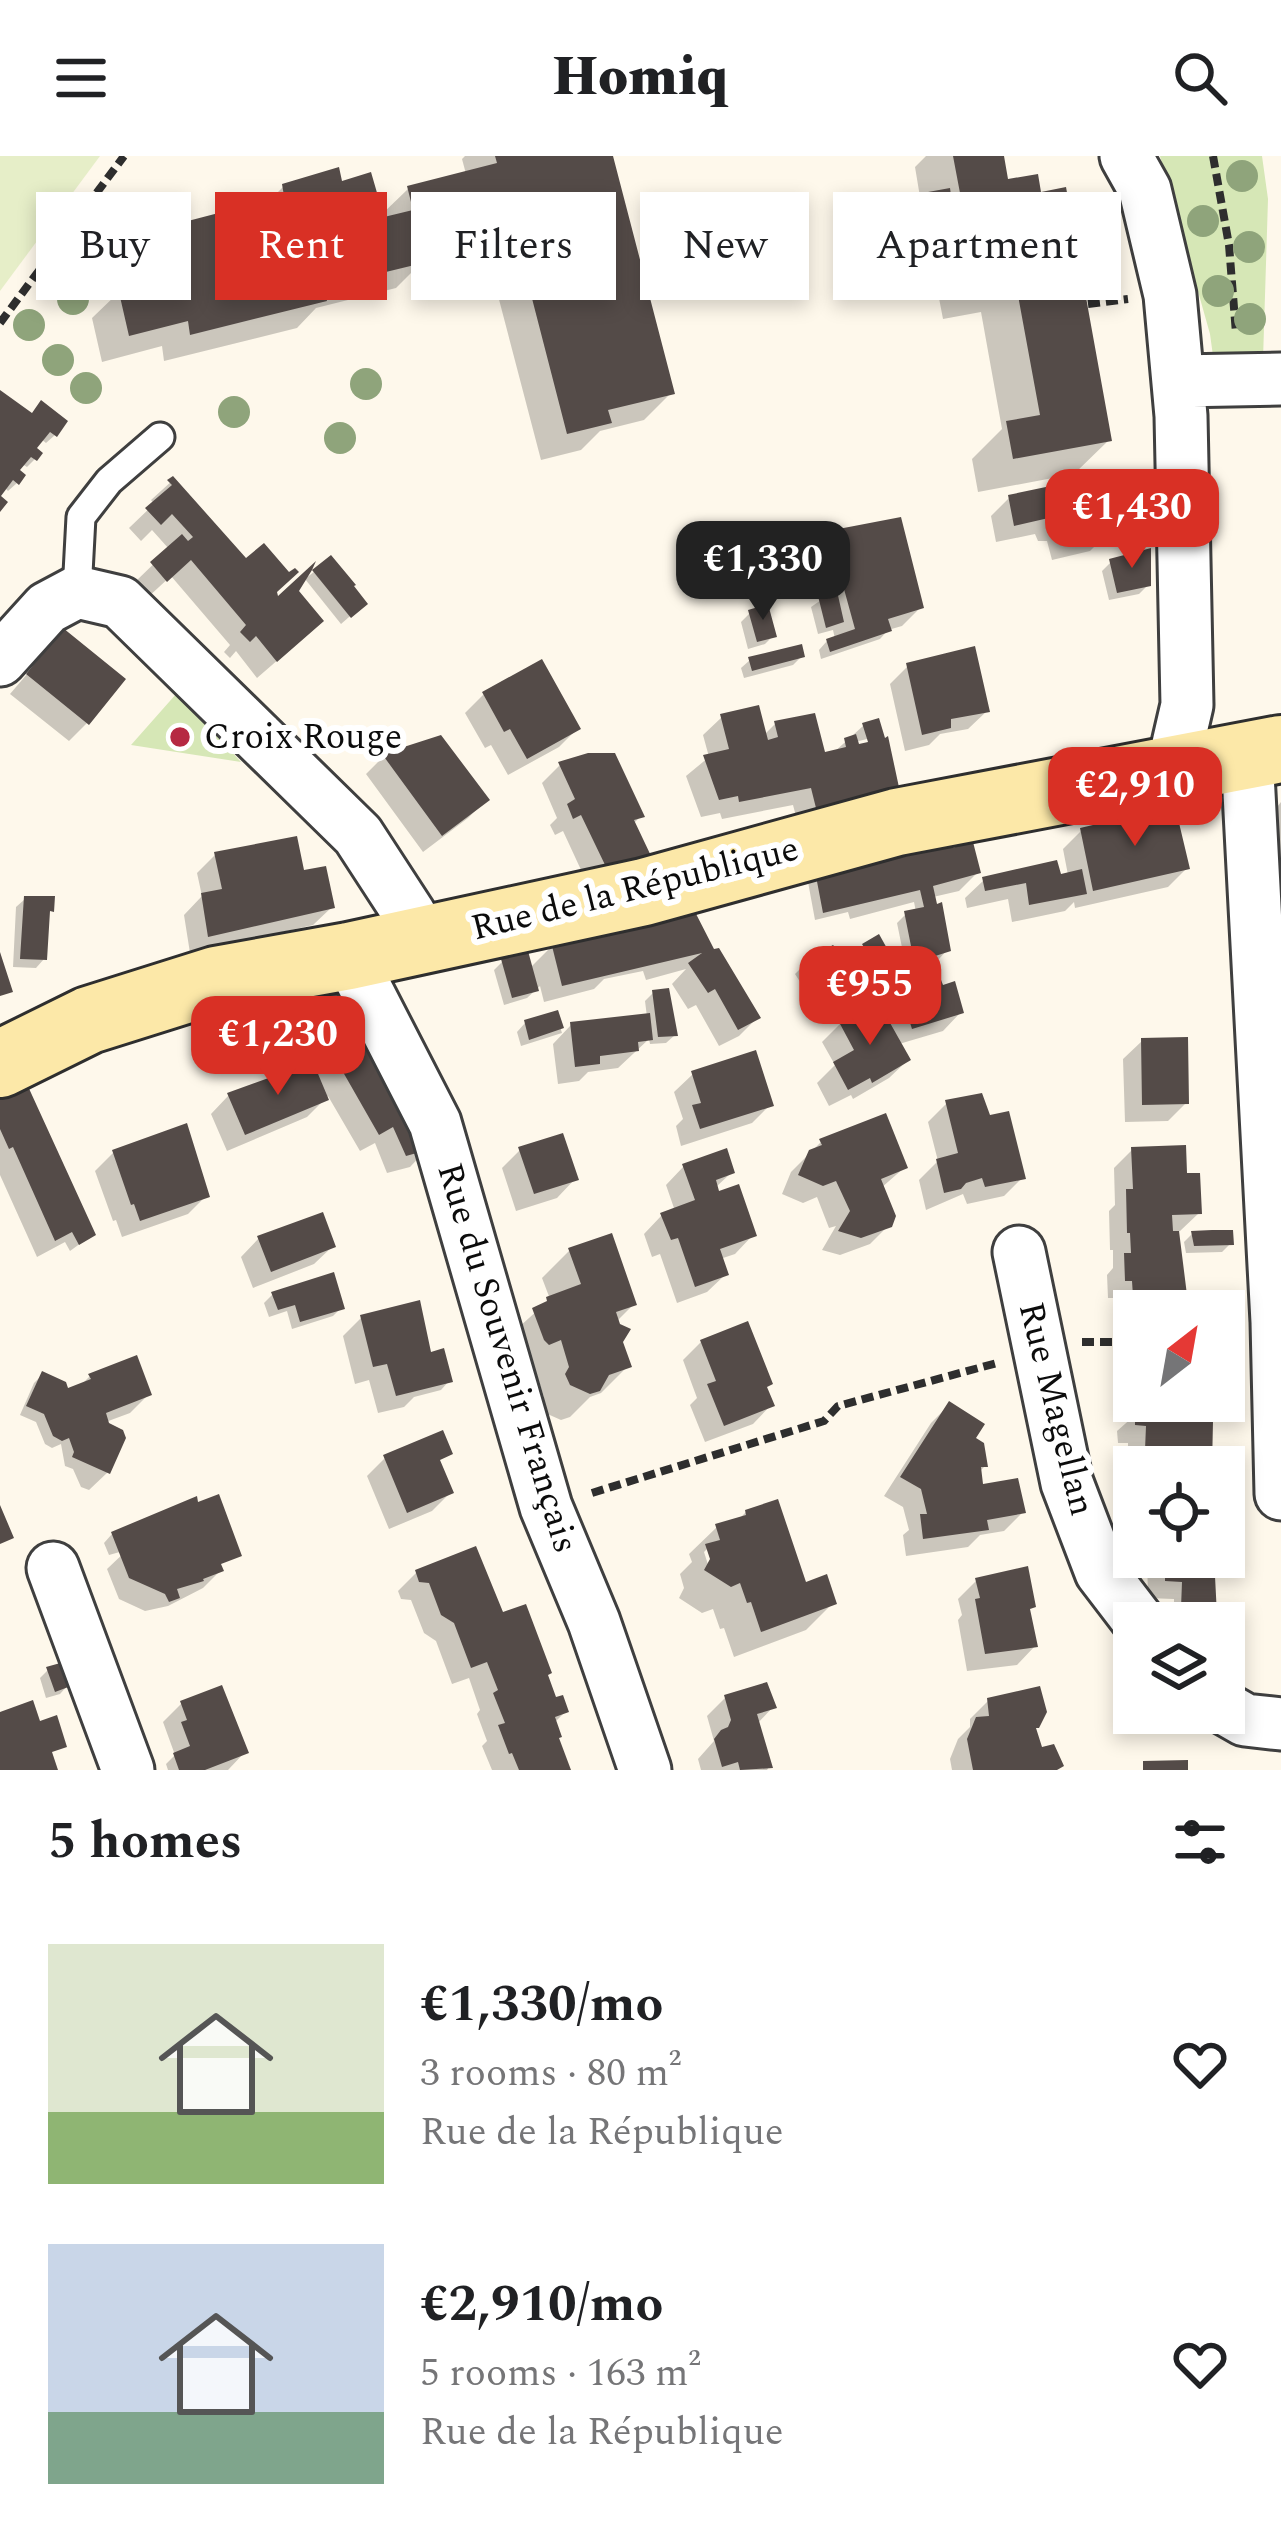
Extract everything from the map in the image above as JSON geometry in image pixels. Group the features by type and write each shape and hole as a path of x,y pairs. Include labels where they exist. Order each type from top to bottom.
{"street":[{"path":"1126,156 1145,190 1170,295 1179,381 1187,705 1178,744 1181,767"},
{"path":"1179,381 1260,379"},
{"path":"0,660 47,608 76,592 120,602 358,835 410,915 419,940"},
{"path":"1264,752 1281,1494"},
{"name":"Rue de la République","path":"0,1064 89,1020 216,980 644,892 897,822 1264,752"},
{"name":"Rue du Souvenir Français","path":"349,956 435,1123 546,1507 594,1622 645,1770"},
{"name":"Rue Magellan","path":"1019,1252 1067,1483 1102,1572 1124,1602"},
{"path":"53,1568 128,1770"},
{"path":"1245,1720 1281,1724"}],"lane":[{"path":"76,592 81,517 109,481 160,437"}],"path":[{"path":"0,322 124,156"},
{"path":"1213,156 1260,379"},
{"path":"546,1507 824,1421 838,1406 1076,1342 1113,1342"}],"green space":[{"path":"0,156 100,156 73,192 36,192 36,242 0,291"},
{"path":"1160,156 1262,156 1268,199 1263,360 1213,356"},
{"path":"177,693 241,762 131,745"}],"building":[{"path":"495,156 613,156 640,260 640,300 651,300 675,394 608,410 612,423 567,434 532,300 616,300 616,192 411,192 411,202 407,186 497,163"},
{"path":"953,156 1004,156 1008,179 1038,174 1041,192 960,192"},
{"path":"339,167 342,181 371,172 377,192 283,192 282,184"},
{"path":"411,210 411,266 387,272 387,216"},
{"path":"215,214 215,300 327,301 190,335 188,321 129,336 121,300 191,300 191,220"},
{"path":"1019,300 1086,300 1112,441 1013,459 1006,421 1040,415"},
{"path":"0,390 32,413 41,400 68,421 57,437 50,432 37,448 43,453 37,461 31,457 20,470 26,475 19,485 13,480 1,496 8,502 0,512"},
{"path":"1108,474 1115,508 1106,509 1112,534 1069,543 1065,524 1053,517 1014,526 1008,495"},
{"path":"173,476 246,558 264,543 289,572 295,568 299,572 278,596 316,561 299,591 324,621 277,662 256,636 250,642 240,632 246,625 191,560 167,582 150,562 182,534 188,541 193,537 172,514 161,525 145,508 172,485 167,480"},
{"path":"901,517 924,608 888,619 892,631 830,652 826,639 855,629 828,531"},
{"path":"1151,548 1151,586 1117,593 1109,559"},
{"path":"331,555 368,604 351,618 312,570"},
{"path":"837,591 844,622 826,628 818,596"},
{"path":"768,604 777,637 757,642 748,610"},
{"path":"63,628 126,679 89,725 26,674"},
{"path":"802,644 805,657 752,671 748,657"},
{"path":"975,646 990,712 951,719 951,728 922,735 906,663"},
{"path":"542,659 581,729 527,759 510,729 504,732 482,692"},
{"path":"759,705 768,740 778,737 774,721 815,713 825,752 846,747 844,738 856,734 859,744 868,742 862,723 879,718 885,738 888,736 900,792 817,812 811,788 739,802 738,796 719,800 703,755 729,749 720,714"},
{"path":"441,735 490,800 442,836 382,754"},
{"path":"588,753 615,753 645,817 634,820 652,858 607,869 581,815 573,819 567,804 575,799 558,762"},
{"path":"1175,806 1190,869 1093,891 1080,828"},
{"path":"297,836 304,870 326,866 335,908 208,937 201,893 222,889 214,852"},
{"path":"949,838 952,848 973,842 981,873 933,886 937,904 942,902 951,951 932,957 943,985 955,981 964,1013 912,1029 896,979 916,971 904,911 924,907 920,890 823,913 815,871"},
{"path":"1057,860 1061,874 1082,869 1087,894 1029,905 1026,883 985,891 982,877"},
{"path":"24,896 55,896 47,960 20,959"},
{"path":"693,908 714,949 719,948 761,1018 738,1030 715,989 708,993 688,963 702,953 562,986 551,942 607,929 608,935"},
{"path":"879,934 889,952 872,961 862,944"},
{"path":"833,945 861,976 845,984 852,998 835,1007 802,963"},
{"path":"528,951 539,991 512,998 501,959"},
{"path":"0,952 13,992 0,996"},
{"path":"346,986 431,1149 406,1156 393,1127 379,1135 327,1044 344,1035 319,992"},
{"path":"669,988 678,1036 658,1037 652,990"},
{"path":"872,1004 880,1017 885,1014 911,1060 872,1083 870,1078 848,1090 833,1062 854,1050 839,1022"},
{"path":"558,1010 564,1028 529,1040 524,1020"},
{"path":"650,1013 653,1040 638,1042 639,1051 600,1056 600,1064 575,1067 570,1022"},
{"path":"1188,1037 1189,1104 1142,1105 1141,1038"},
{"path":"756,1050 774,1106 700,1129 692,1105 701,1103 691,1071"},
{"path":"313,1062 329,1100 245,1135 227,1093"},
{"path":"26,1082 96,1235 79,1245 72,1232 55,1241 13,1147 9,1149 0,1129 0,1094"},
{"path":"982,1093 990,1115 1009,1111 1026,1179 985,1187 982,1178 944,1193 936,1159 958,1153 945,1100"},
{"path":"886,1113 908,1168 881,1179 896,1216 892,1227 861,1238 838,1231 850,1211 836,1181 823,1186 798,1175 809,1150 822,1145 819,1139"},
{"path":"187,1123 210,1197 140,1221 112,1150"},
{"path":"563,1133 579,1180 534,1194 518,1147"},
{"path":"1186,1145 1187,1173 1200,1173 1202,1214 1172,1215 1173,1231 1179,1231 1186,1290 1133,1290 1132,1281 1125,1281 1124,1253 1131,1253 1126,1189 1133,1189 1131,1147"},
{"path":"727,1148 735,1173 716,1180 719,1191 739,1184 757,1236 720,1249 729,1275 695,1287 678,1238 671,1240 660,1213 695,1200 682,1164"},
{"path":"323,1212 336,1247 271,1272 257,1236"},
{"path":"1233,1230 1234,1245 1194,1246 1191,1231"},
{"path":"612,1233 637,1305 616,1312 620,1324 631,1329 623,1342 632,1367 609,1375 600,1391 590,1394 570,1385 561,1340 549,1345 544,1340 532,1308 547,1301 546,1297 581,1284 568,1248"},
{"path":"334,1272 345,1309 300,1322 295,1305 278,1310 271,1292"},
{"path":"420,1300 431,1352 444,1348 453,1382 396,1396 387,1364 373,1367 360,1315"},
{"path":"748,1321 773,1384 767,1387 775,1406 724,1426 707,1384 716,1381 700,1340"},
{"path":"137,1355 152,1395 106,1413 109,1423 123,1430 126,1438 110,1474 72,1457 69,1438 62,1441 53,1436 44,1414 26,1406 42,1371 66,1382 68,1388 91,1379 88,1374"},
{"path":"949,1401 985,1424 976,1438 984,1443 988,1467 981,1467 983,1484 1018,1478 1026,1513 987,1520 989,1530 923,1539 920,1514 927,1514 921,1489 900,1477"},
{"path":"1213,1422 1212,1446 1145,1446 1146,1426 1135,1425"},
{"path":"443,1430 453,1454 440,1460 454,1493 407,1513 383,1455"},
{"path":"219,1494 242,1556 221,1564 224,1571 177,1589 180,1598 169,1602 165,1594 129,1578 111,1532 197,1496 198,1502"},
{"path":"778,1499 806,1582 827,1574 837,1604 761,1632 740,1583 731,1587 704,1570 710,1559 705,1544 720,1540 715,1524"},
{"path":"0,1505 14,1538 0,1544"},
{"path":"476,1546 503,1612 526,1604 556,1697 563,1695 569,1712 555,1717 571,1770 519,1770 498,1725 505,1723 487,1662 471,1668 454,1623 441,1615 429,1583 419,1582 415,1570"},
{"path":"1028,1566 1038,1647 985,1654 975,1578"},
{"path":"1215,1578 1216,1602 1181,1602 1182,1582 1165,1581"},
{"path":"64,1662 71,1686 55,1692 46,1667"},
{"path":"767,1682 777,1708 757,1714 773,1768 740,1770 738,1762 722,1767 714,1739 731,1720 724,1695"},
{"path":"222,1685 249,1753 205,1770 179,1770 173,1753 190,1746 180,1701"},
{"path":"1040,1686 1047,1712 1036,1728 1042,1747 1054,1744 1064,1766 1057,1770 973,1770 967,1739 976,1717 989,1716 987,1698"},
{"path":"33,1700 40,1721 57,1715 67,1747 52,1752 58,1770 0,1770 0,1712"},
{"path":"1188,1760 1188,1770 1143,1770 1143,1761"}],"place":[{"name":"Croix Rouge","path":"180,737"}]}
